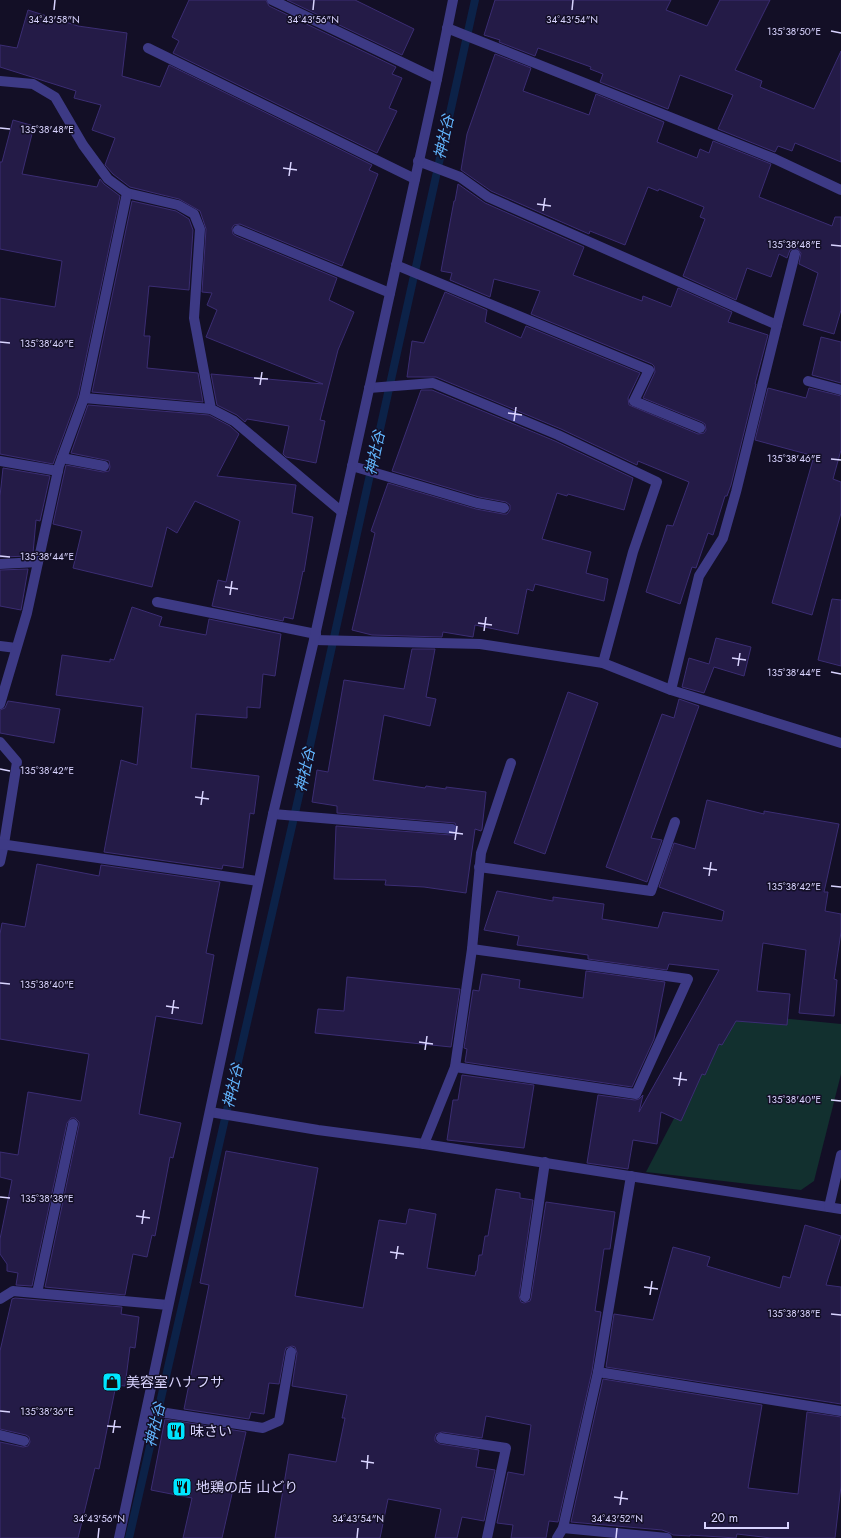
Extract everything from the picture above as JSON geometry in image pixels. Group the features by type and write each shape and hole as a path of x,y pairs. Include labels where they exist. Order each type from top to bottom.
{"street":[{"path":"272,0 437,79"},
{"path":"119,1538 272,814 315,637 453,0"},
{"path":"447,28 775,159 841,190"},
{"path":"148,48 415,179"},
{"path":"0,81 33,84 54,97 83,145 99,168 108,178 127,193 178,205 194,214 200,229 194,318 211,409"},
{"path":"418,161 460,177 488,196 776,325"},
{"path":"0,704 27,613 58,471 84,398 127,193"},
{"path":"238,230 390,293"},
{"path":"671,690 699,576 723,538 736,492 776,325 795,254"},
{"path":"396,265 649,370 634,401 700,428"},
{"path":"808,381 841,390"},
{"path":"369,388 433,383 558,435 656,482 633,552 603,663"},
{"path":"84,398 211,409 234,421 342,512"},
{"path":"62,458 104,466"},
{"path":"0,461 58,471"},
{"path":"352,466 477,503 504,508"},
{"path":"0,564 38,562"},
{"path":"157,602 315,637 480,644 603,663 671,690 841,743"},
{"path":"0,646 16,648"},
{"path":"0,742 17,762 0,862"},
{"path":"424,1144 455,1067 472,949 480,853 511,763"},
{"path":"272,814 452,829"},
{"path":"479,867 651,891 675,822"},
{"path":"2,844 258,881"},
{"path":"455,1067 636,1094 688,979 472,949"},
{"path":"210,1112 318,1130 545,1162 841,1209"},
{"path":"37,1293 73,1124"},
{"path":"829,1207 841,1155"},
{"path":"525,1297 545,1162"},
{"path":"557,1538 563,1528 598,1372 631,1176"},
{"path":"0,1299 12,1291 168,1305"},
{"path":"147,1410 263,1428 279,1421 291,1352"},
{"path":"598,1372 841,1411"},
{"path":"0,1435 24,1441"},
{"path":"441,1438 506,1448 487,1538"},
{"path":"563,1528 667,1538"}],"green space":[{"path":"729,1013 841,1024 841,1074 814,1181 801,1190 646,1172"}],"building":[{"path":"189,0 266,0 269,6 396,67 392,74 402,78 389,108 397,111 377,153 173,53 179,41 172,37"},
{"path":"287,0 355,0 414,29 402,55"},
{"path":"495,0 671,0 666,10 707,26 720,0 770,0 735,70 762,81 760,87 814,109 841,51 841,162 795,143 792,151 778,146 775,152 718,129 733,95 680,75 668,109 600,82 603,74 590,69 591,67 538,48 535,56 499,42 500,40 484,35"},
{"path":"28,10 78,26 127,33 122,76 160,87 169,65 372,165 369,170 378,174 342,266 240,224 234,225 232,228 233,234 236,236 337,278 329,300 354,312 338,350 320,420 325,421 316,463 286,457 283,454 289,426 247,419 245,422 237,415 217,405 211,374 323,384 206,337 217,310 207,305 212,293 202,292 206,229 200,211 179,199 130,187 113,174 105,165 115,138 92,130 101,105 74,98 76,91 0,67 0,45 17,48"},
{"path":"495,54 531,68 523,91 589,115 596,94 664,122 657,142 697,158 700,149 709,153 713,141 771,164 759,197 832,226 835,217 841,217 841,310 834,334 803,325 818,273 799,264 801,253 797,248 790,250 787,258 779,254 771,277 747,268 736,300 683,276 705,219 700,217 704,207 659,189 658,191 648,187 625,245 590,231 589,234 491,191 461,170 467,134"},
{"path":"13,120 34,126 22,174 97,187 100,179 104,184 120,196 78,396 53,464 0,454 0,298 55,307 62,261 0,249 0,162 2,162"},
{"path":"458,184 485,203 584,247 573,275 642,301 643,296 671,307 678,288 732,312 728,322 768,335 731,485 727,496 725,496 713,535 708,533 696,568 692,567 680,604 646,592 667,525 673,526 689,482 638,461 637,465 561,429 436,377 407,377 412,341 424,343 445,292 487,310 485,322 521,338 526,326 640,373 628,398 629,405 698,434 704,433 706,430 705,424 702,422 643,398 655,372 652,364 531,314 540,291 494,279 490,297 450,280 452,273 441,271"},
{"path":"132,201 176,211 189,219 193,230 189,290 149,286 144,336 150,336 147,368 198,373 203,402 92,392"},
{"path":"821,337 841,342 841,383 812,375"},
{"path":"768,388 806,398 809,388 841,396 841,450 833,479 841,482 841,513 812,615 772,603 814,456 755,440"},
{"path":"421,390 432,390 555,441 633,478 624,510 568,494 567,496 557,493 542,539 591,552 586,573 608,579 604,601 535,584 533,591 527,589 518,634 475,625 473,637 443,632 442,637 372,635 352,630 375,533 371,531 388,483 476,509 503,514 507,514 510,510 510,505 506,502 479,497 392,471"},
{"path":"88,405 209,415 230,426 239,434 217,476 296,485 292,513 313,517 304,572 303,571 293,619 284,617 283,621 212,606 218,580 226,582 240,521 195,501 177,533 167,527 152,587 73,568 82,531 53,524 66,465 103,472 109,471 110,467 109,461 71,453"},
{"path":"3,468 50,476 40,521 36,520 33,553 30,553 30,556 0,557 0,496"},
{"path":"28,569 21,610 0,606 0,570"},
{"path":"832,599 841,600 841,666 818,660"},
{"path":"132,607 162,617 159,626 206,635 209,619 281,634 275,676 263,674 260,708 247,707 247,718 196,714 191,768 259,776 254,814 250,813 243,868 223,865 222,869 104,852 121,760 137,765 143,707 56,695 62,655 110,662 110,659 114,660"},
{"path":"716,638 751,647 744,676 714,667 704,693 682,687 689,658 709,664"},
{"path":"412,649 435,649 426,697 436,699 430,726 384,715 373,780 425,788 426,786 446,789 446,787 486,792 482,829 481,831 475,829 466,893 424,887 385,885 386,880 334,879 336,826 451,835 455,835 458,830 455,823 337,813 337,806 312,802 317,770 328,772 344,680 404,689"},
{"path":"568,692 598,703 545,854 514,843"},
{"path":"679,699 699,706 651,838 662,840 647,882 606,867 662,714 674,718"},
{"path":"8,701 60,709 54,743 0,733 0,710 5,708"},
{"path":"707,800 764,814 764,811 839,824 824,892 828,892 825,911 841,914 841,932 834,979 837,980 834,1016 799,1013 806,950 763,943 757,991 790,994 787,1025 736,1021 722,1045 719,1044 705,1075 702,1074 681,1121 661,1112 657,1144 633,1140 628,1169 587,1163 598,1095 635,1100 639,1099 643,1095 639,1112 719,970 669,964 667,970 588,959 588,955 517,945 519,936 484,930 497,891 553,901 553,897 604,904 602,919 658,928 663,912 722,921 724,911 659,887 674,843 695,849"},
{"path":"37,864 99,876 101,865 220,882 206,953 214,955 202,1024 156,1016 139,1114 181,1123 173,1158 170,1157 155,1236 152,1235 147,1257 133,1254 125,1295 45,1287 79,1125 79,1122 75,1118 71,1118 67,1123 32,1286 16,1285 18,1273 7,1271 7,1264 0,1254 0,1239 12,1180 0,1177 0,1152 18,1155 28,1092 81,1101 89,1054 0,1039 0,934 2,923 25,927"},
{"path":"586,971 665,982 654,1039 632,1087 465,1062 467,1049 464,1048 473,990 479,991 482,974 520,980 519,988 583,998"},
{"path":"347,977 460,989 451,1047 315,1033 318,1009 344,1011"},
{"path":"462,1075 534,1085 524,1148 447,1140 453,1100 458,1100"},
{"path":"226,1151 318,1168 295,1296 363,1308 379,1220 406,1224 409,1209 436,1214 427,1268 475,1276 479,1255 482,1255 485,1236 488,1236 496,1189 520,1193 520,1198 533,1200 519,1296 521,1302 524,1303 530,1301 531,1298 546,1202 615,1212 610,1249 604,1249 595,1311 601,1312 592,1371 558,1522 549,1521 546,1538 511,1538 513,1525 497,1523 508,1472 524,1475 531,1425 486,1416 482,1438 442,1432 436,1434 435,1437 435,1441 440,1444 479,1450 476,1467 495,1470 484,1521 462,1517 457,1538 435,1538 441,1509 388,1499 380,1538 275,1538 289,1454 336,1462 345,1418 342,1418 347,1395 292,1386 297,1353 295,1347 292,1346 286,1348 279,1384 269,1383 264,1414 251,1412 249,1419 184,1409 209,1285 200,1283"},
{"path":"805,1225 841,1236 826,1285 841,1287 841,1404 606,1367 614,1314 653,1320 673,1247 710,1257 707,1266 780,1288 783,1276 790,1278"},
{"path":"15,1298 122,1307 121,1314 139,1317 135,1348 130,1347 125,1386 116,1385 99,1469 95,1468 78,1538 0,1538 0,1442 23,1447 28,1446 30,1442 29,1437 26,1435 0,1429 0,1351 12,1299"},
{"path":"603,1379 762,1405 748,1488 798,1494 807,1412 841,1417 841,1486 835,1538 771,1538 737,1534 736,1538 673,1535 662,1530 571,1522"},
{"path":"165,1419 246,1432 222,1538 183,1538 192,1498 151,1490"}],"waterway":[{"name":"神社谷","path":"129,1538 300,791 475,0"}],"place":[{"name":"美容室ハナフサ","path":"112,1382"},
{"name":"味さい","path":"176,1431"},
{"name":"地鶏の店 山どり","path":"182,1487"}]}
